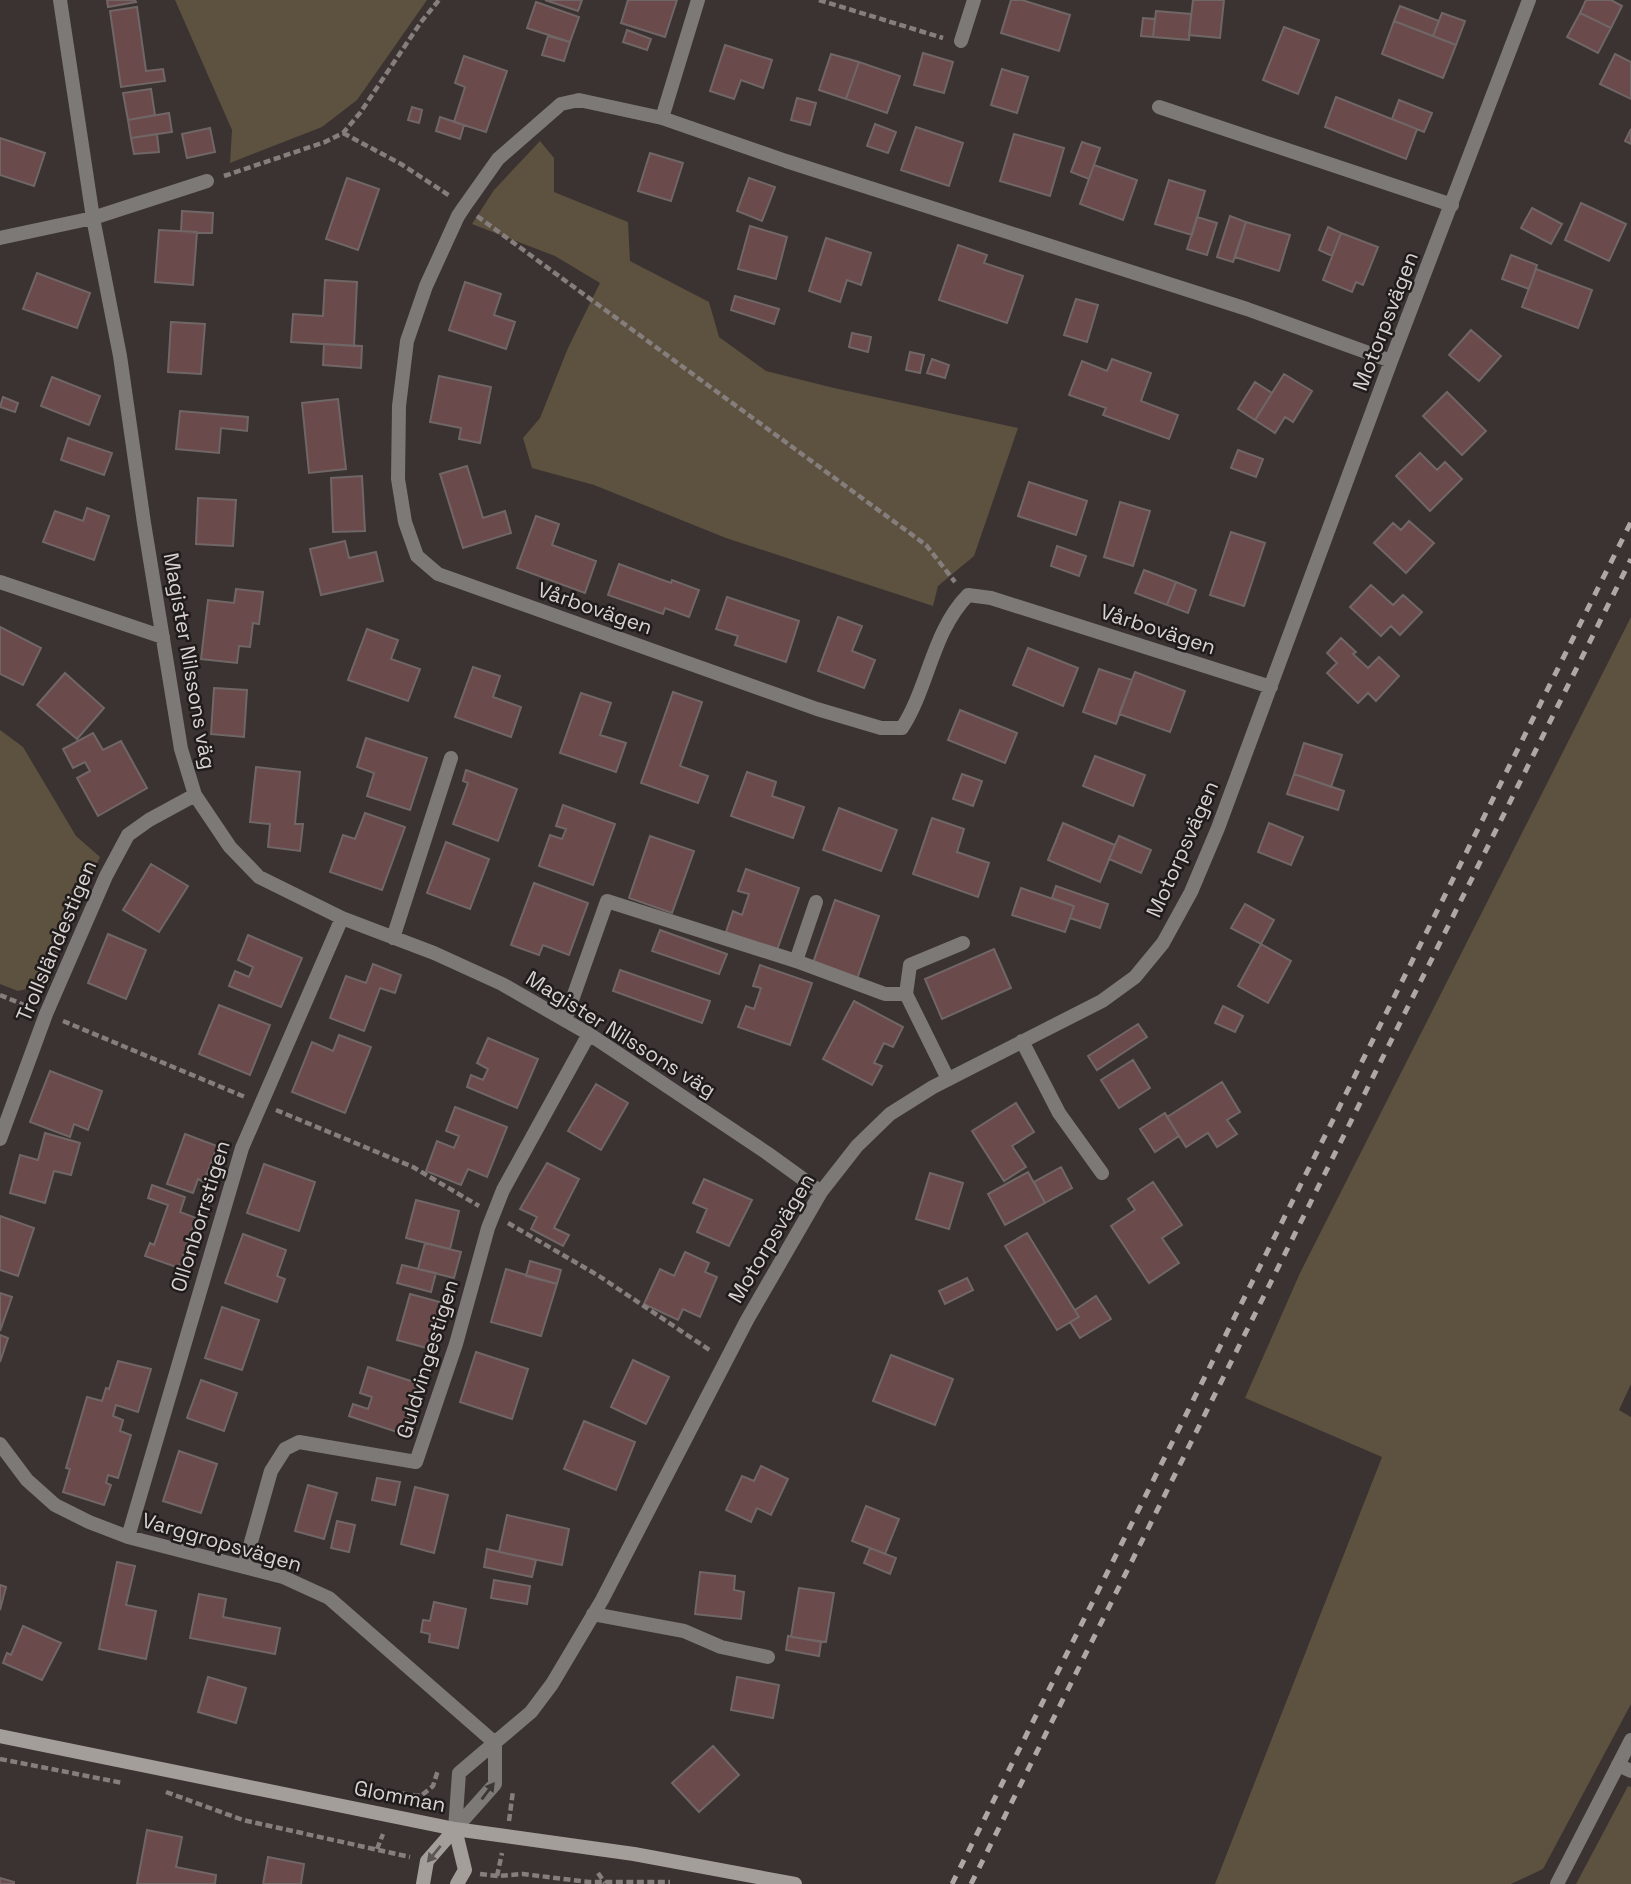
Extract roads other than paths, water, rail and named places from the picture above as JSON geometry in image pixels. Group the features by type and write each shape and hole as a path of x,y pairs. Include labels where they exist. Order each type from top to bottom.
{"street":[{"name":"Magister Nilssons väg","path":"60,0 93,218 120,356 181,749 195,795 230,847 258,877 342,918 502,984 589,1034 821,1192"},
{"path":"662,118 698,0"},
{"path":"961,41 974,0"},
{"name":"Motorpsvägen","path":"455,1829 459,1773 531,1712 552,1684 593,1614 747,1320 821,1192 857,1146 890,1114 948,1079 1102,1001 1135,976 1163,943 1191,892 1218,828 1391,361 1529,0"},
{"name":"Vårbovägen","path":"1271,687 991,598 968,595 955,608 935,648 908,719 902,728 881,728 804,704 438,573 417,556 405,522 397,480 399,406 407,341 426,286 458,216 498,159 561,104 579,100 662,118 812,170 1248,309 1391,361"},
{"path":"1159,107 1452,205"},
{"path":"0,238 93,218 207,181"},
{"path":"0,582 163,637"},
{"path":"393,938 451,758"},
{"name":"Trollsländestigen","path":"0,1139 46,1014 106,876 128,835 149,820 195,795"},
{"path":"565,1020 607,901 796,961 885,994 906,994"},
{"path":"796,961 816,902"},
{"name":"Ollonborrstigen","path":"128,1537 242,1147 342,918"},
{"path":"948,1079 906,994 910,965 963,943"},
{"name":"Guldvingestigen","path":"244,1567 271,1471 285,1449 299,1442 416,1462 456,1344 493,1215 503,1190 589,1034"},
{"path":"1022,1041 1059,1113 1102,1173"},
{"name":"Varggropsvägen","path":"0,1444 27,1480 55,1505 89,1522 128,1537 283,1577 329,1598 495,1743"},
{"path":"593,1614 684,1631 721,1647 768,1657"},
{"name":"Glomman","path":"0,1736 455,1829 634,1854 795,1884"},
{"path":"1557,1884 1624,1768 1631,1740"},
{"path":"423,1884 427,1861 495,1784 495,1743"},
{"path":"455,1829 465,1870 457,1884"}],"railway":[{"path":"952,1884 1631,522"},
{"path":"971,1884 1631,559"}]}
